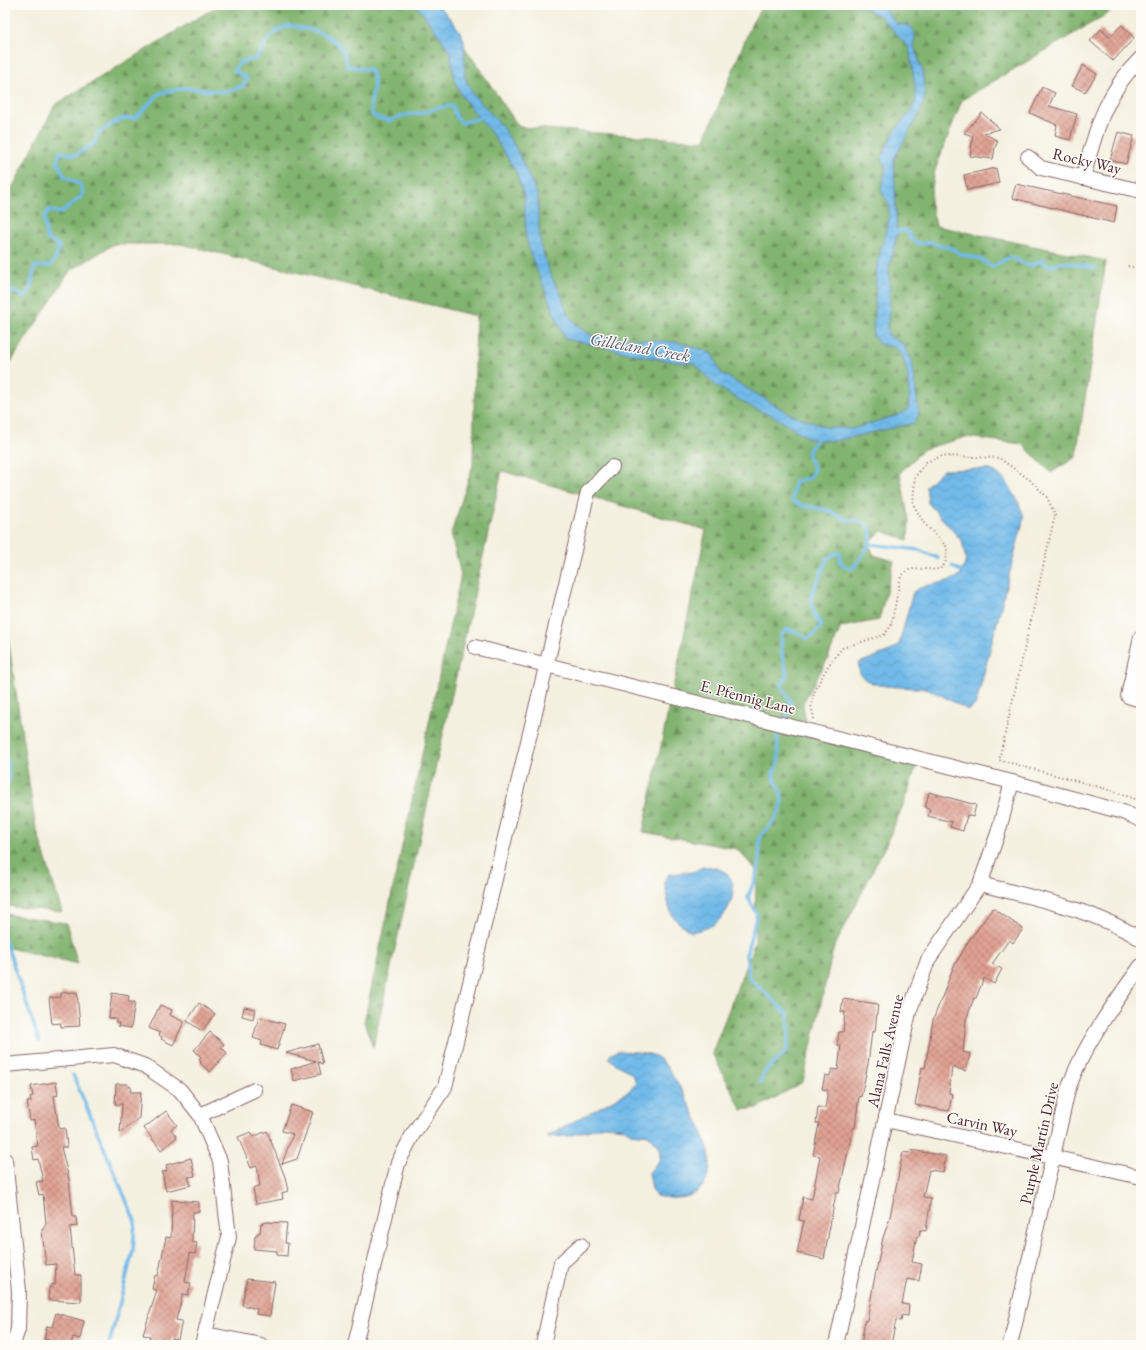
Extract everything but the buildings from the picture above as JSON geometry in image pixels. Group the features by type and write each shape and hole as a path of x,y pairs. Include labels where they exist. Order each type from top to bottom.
{"street":[{"path":"1084,178 1096,129 1104,110 1118,85 1130,69 1141,58"},
{"name":"Rocky Way","path":"1028,157 1042,168 1141,191"},
{"path":"355,1345 398,1163 413,1134 444,1087 588,492 612,467"},
{"path":"1134,698 1141,637"},
{"name":"E. Pfennig Lane","path":"475,647 1012,782 1123,812 1141,820"},
{"name":"Alana Falls Avenue","path":"836,1345 909,1012 928,960 980,884 998,833 1012,782"},
{"path":"980,884 1067,906 1120,928 1141,939"},
{"name":"Purple Martin Drive","path":"1010,1345 1074,1072 1141,966"},
{"path":"5,1065 114,1055 145,1066 180,1090 200,1115 220,1161 229,1237 203,1339 261,1345"},
{"path":"200,1115 254,1090"},
{"name":"Carvin Way","path":"886,1120 1141,1177"},
{"path":"5,1160 19,1292 18,1329 13,1345"},
{"path":"542,1345 561,1263 581,1245"}],"path":[{"path":"1128,266 1141,269"},
{"path":"815,721 811,704 815,690 828,666 842,648 884,635 891,626 901,576 909,570 935,571 944,566 947,558 947,547 924,522 913,504 915,477 926,462 942,456 999,458 1030,480 1047,496 1055,514 999,760 1103,788 1141,801"}],"green space":[{"path":"219,5 436,5 519,127 704,141 752,23 763,5 1122,5 962,100 935,170 930,201 936,226 1106,261 1076,457 1051,473 1022,444 966,437 924,449 900,473 909,521 908,540 882,531 868,543 874,555 894,561 879,620 841,627 827,660 803,703 806,726 917,762 907,796 888,840 833,950 803,1082 757,1108 742,1110 712,1053 755,942 756,870 737,849 643,832 706,530 502,471 373,1047 364,1022 461,575 451,534 473,465 476,316 181,244 114,244 70,271 7,368 5,458 5,202 55,105"},
{"path":"5,616 35,824 62,912 5,906"},
{"path":"5,914 66,923 78,964 5,947"}],"water":[{"name":"Gilleland Creek","path":"414,5 437,5 443,10 459,30 464,40 465,78 473,94 502,126 516,148 538,196 538,217 541,247 551,276 561,294 568,315 581,329 593,336 677,342 704,350 712,354 721,373 792,415 826,427 852,429 898,415 908,409 908,379 902,356 895,348 879,344 873,335 877,263 889,220 889,204 881,191 886,167 882,160 883,154 895,130 911,111 916,100 909,48 880,16 859,5 882,5 897,24 909,25 915,32 914,46 923,72 925,97 920,112 894,159 897,234 889,269 890,305 887,327 890,337 902,343 912,360 919,414 914,423 834,441 810,439 773,416 755,409 716,386 694,363 662,360 565,339 531,256 526,237 524,196 516,172 495,138 461,95 455,82 450,51 421,11"},
{"path":"986,469 996,473 1002,477 1012,490 1024,517 976,704 968,710 929,690 874,684 865,679 860,673 859,663 890,651 899,645 913,592 961,575 966,560 962,541 928,503 926,486 943,470"},
{"path":"703,867 716,868 725,872 730,878 733,886 733,895 730,905 717,922 701,930 691,932 672,915 664,882 669,874 693,872"},
{"path":"617,1051 643,1053 657,1057 668,1069 685,1096 704,1136 710,1159 706,1181 695,1193 687,1197 677,1198 656,1196 652,1189 649,1173 660,1159 660,1153 658,1144 648,1135 631,1133 623,1128 605,1126 567,1136 546,1137 629,1091 636,1082 634,1077 631,1073 609,1058 610,1055"}],"waterway":[{"path":"5,313 9,295 13,290 24,297 29,292 35,266 50,266 56,257 59,245 47,239 44,218 49,210 61,213 83,195 81,185 64,176 57,161 60,152 75,155 95,143 97,134 120,119 135,118 160,93 184,88 226,92 243,86 247,79 234,70 240,62 256,59 268,40 282,28 292,26 326,35 343,50 346,57 347,66 370,70 374,83 371,104 373,116 390,121 402,116 421,113 440,107 452,106 457,118 462,123 481,117"},
{"path":"893,233 904,230 909,233 910,238 919,244 931,242 942,247 950,247 960,254 980,259 992,267 1010,257 1030,266 1042,260 1048,266 1065,262 1095,268"},
{"path":"782,721 790,712 791,708 791,704 781,685 787,675 781,650 782,634 788,629 808,638 822,626 815,616 811,601 812,594 827,559 838,553 841,555 840,561 842,564 847,568 853,568 869,545 871,538 871,532 862,522 849,521 830,511 800,505 792,500 795,481 808,479 813,473 814,468 808,456 808,452 818,437"},
{"path":"870,544 919,550 938,558"},
{"path":"952,566 964,573"},
{"path":"760,1083 765,1071 786,1052 789,1032 788,1014 749,978 746,955 757,914 748,898 759,866 760,836 773,822 782,804 780,790 774,779 773,773 779,756 777,738 779,726"},
{"path":"5,756 7,757 9,780 5,786"},
{"path":"5,940 39,1041"},
{"path":"73,1075 135,1221 133,1251 109,1345"}]}
